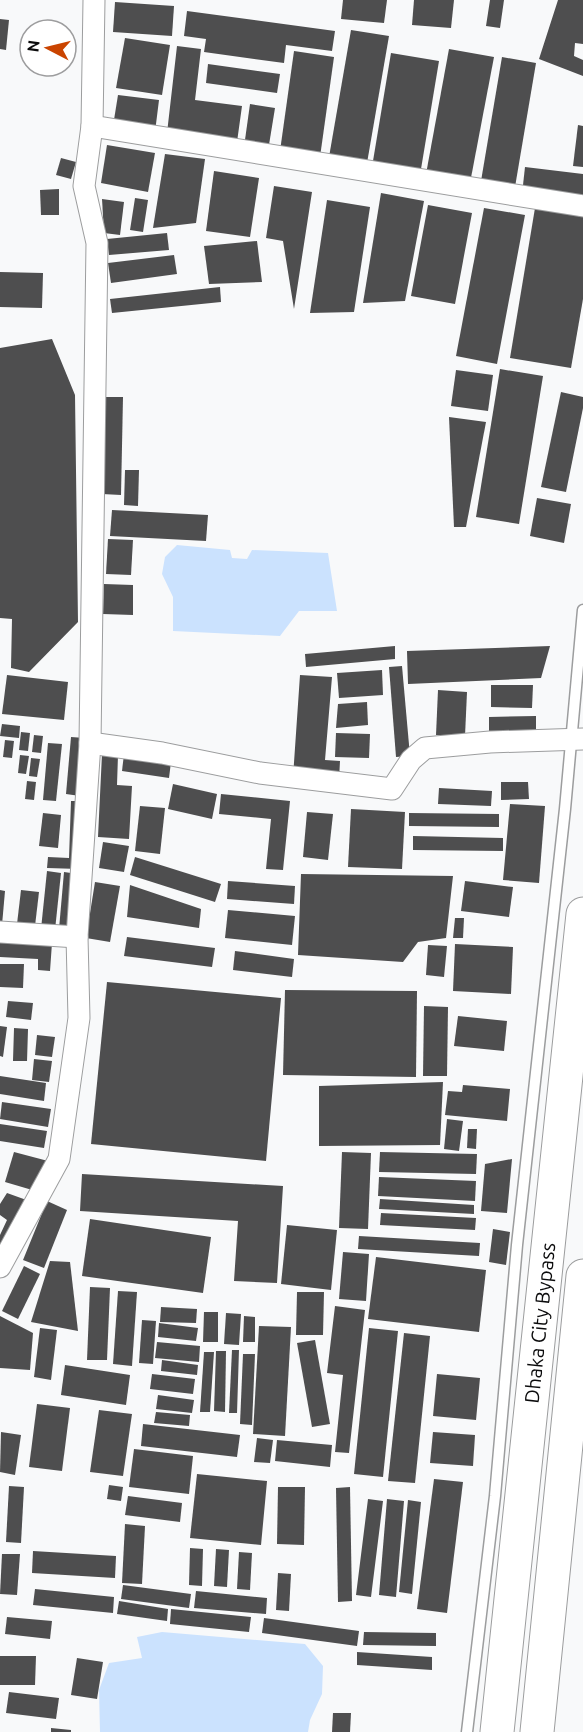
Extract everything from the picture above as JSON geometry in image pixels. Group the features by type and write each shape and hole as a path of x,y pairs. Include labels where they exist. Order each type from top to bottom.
{"highway":[{"name":"Dhaka City Bypass","path":"497,1732 583,914"},
{"path":"537,1732 581,1318 583,1276"}],"street":[{"path":"0,1267 59,1159 79,1018 77,937 90,743 97,243 84,186 92,126 94,0"},
{"path":"92,126 583,206"},
{"path":"90,743 162,753 260,773 392,789 411,760 425,748 490,741 577,739"},
{"path":"0,932 77,937"}],"lane":[{"path":"467,1732 495,1496 517,1245 577,739 583,610"}],"water":[{"path":"177,545 230,550 232,558 247,559 252,550 328,553 337,611 299,611 280,636 173,631 173,597 162,574 165,557"},
{"path":"162,1632 305,1644 323,1666 322,1694 310,1720 308,1732 100,1732 99,1690 109,1663 142,1658 137,1637"}],"building":[{"path":"343,0 387,0 384,23 341,19"},
{"path":"414,0 454,0 451,28 412,25"},
{"path":"490,0 504,0 500,28 486,26"},
{"path":"558,0 583,0 583,44 575,43 574,56 583,60 583,76 539,59"},
{"path":"115,2 174,6 172,36 113,32"},
{"path":"187,11 335,31 332,51 286,45 284,63 204,52 206,39 184,36"},
{"path":"0,19 9,20 6,50 0,49"},
{"path":"351,30 389,36 367,163 329,157"},
{"path":"125,38 170,45 162,95 116,88"},
{"path":"177,46 201,49 195,100 242,106 237,142 167,133"},
{"path":"449,49 494,57 470,183 426,174"},
{"path":"294,51 334,57 320,157 280,151"},
{"path":"391,53 439,61 420,175 372,167"},
{"path":"502,57 536,63 515,187 481,181"},
{"path":"208,64 280,74 277,93 206,83"},
{"path":"118,95 159,100 155,132 113,126"},
{"path":"250,104 275,108 268,151 244,147"},
{"path":"578,125 583,126 583,167 573,166"},
{"path":"107,145 155,153 148,192 101,183"},
{"path":"165,154 205,159 196,223 153,228"},
{"path":"61,158 76,162 71,179 56,175"},
{"path":"525,167 583,174 583,200 522,194"},
{"path":"214,171 259,178 250,237 206,231"},
{"path":"274,186 312,192 294,309 283,241 266,238"},
{"path":"59,189 59,215 41,215 40,190"},
{"path":"381,193 424,201 405,301 363,303"},
{"path":"135,198 148,200 143,232 130,230"},
{"path":"102,199 124,202 120,235 104,233"},
{"path":"327,200 370,207 354,312 310,313"},
{"path":"428,205 472,213 455,304 411,296"},
{"path":"484,208 525,215 497,364 456,356"},
{"path":"535,208 583,217 583,299 571,368 510,358"},
{"path":"167,233 169,250 109,255 107,239"},
{"path":"257,241 262,282 209,284 204,246"},
{"path":"174,255 177,274 111,283 108,263"},
{"path":"0,272 43,273 42,308 0,307"},
{"path":"220,287 221,302 112,313 110,299"},
{"path":"52,339 75,395 78,622 29,672 11,668 12,619 0,618 0,348"},
{"path":"500,369 543,376 519,524 476,517"},
{"path":"456,370 493,375 488,411 451,406"},
{"path":"561,392 583,397 583,408 566,492 541,487"},
{"path":"105,397 123,397 121,495 102,494"},
{"path":"449,417 486,422 466,527 454,527"},
{"path":"125,470 139,470 138,506 124,505"},
{"path":"537,498 571,504 564,543 530,536"},
{"path":"112,510 208,515 206,541 110,536"},
{"path":"108,539 133,540 131,575 106,574"},
{"path":"104,584 133,585 133,615 103,614"},
{"path":"395,646 395,659 306,667 305,654"},
{"path":"550,646 541,678 408,684 407,651"},
{"path":"402,666 410,756 396,757 389,667"},
{"path":"382,670 383,695 339,698 337,673"},
{"path":"7,675 68,682 64,720 2,714"},
{"path":"300,675 332,677 325,760 340,761 339,780 293,777"},
{"path":"491,685 533,685 532,708 491,707"},
{"path":"438,690 467,692 465,736 436,735"},
{"path":"367,702 368,725 336,728 338,704"},
{"path":"536,716 536,736 489,736 489,717"},
{"path":"2,724 20,726 19,738 0,736"},
{"path":"21,732 30,733 28,751 19,750"},
{"path":"336,733 370,734 369,758 335,757"},
{"path":"34,735 43,736 41,753 32,752"},
{"path":"71,737 85,738 80,796 66,794"},
{"path":"5,740 14,741 12,758 3,757"},
{"path":"48,743 62,744 56,801 43,800"},
{"path":"102,754 118,755 117,785 132,786 129,839 98,837"},
{"path":"124,754 171,762 169,778 122,771"},
{"path":"20,755 29,756 26,774 18,773"},
{"path":"31,758 40,759 37,777 29,776"},
{"path":"27,781 36,782 34,800 25,799"},
{"path":"501,782 528,782 529,799 501,800"},
{"path":"173,784 217,794 212,819 168,809"},
{"path":"439,788 492,791 491,806 438,804"},
{"path":"221,794 290,801 283,870 266,869 271,819 219,814"},
{"path":"71,801 82,801 79,869 47,868 48,857 69,858"},
{"path":"510,804 545,806 539,883 503,880"},
{"path":"140,806 165,808 160,854 135,851"},
{"path":"351,809 405,812 402,869 348,867"},
{"path":"307,812 333,814 328,860 303,857"},
{"path":"43,813 61,815 58,848 39,846"},
{"path":"409,813 499,814 499,827 409,826"},
{"path":"413,836 503,838 503,851 413,850"},
{"path":"103,842 129,846 124,872 99,868"},
{"path":"135,857 221,884 215,902 130,875"},
{"path":"47,871 61,873 55,930 41,929"},
{"path":"64,872 78,874 73,931 59,929"},
{"path":"301,874 453,876 446,938 418,942 403,962 298,955"},
{"path":"228,881 295,886 294,904 227,899"},
{"path":"465,881 513,887 509,917 461,911"},
{"path":"95,882 120,886 110,942 86,938"},
{"path":"130,885 201,909 199,928 127,917"},
{"path":"0,890 5,891 2,925 0,924"},
{"path":"21,890 39,892 35,926 17,924"},
{"path":"228,910 295,916 292,945 225,938"},
{"path":"455,918 464,918 463,938 453,938"},
{"path":"127,937 215,948 212,967 124,956"},
{"path":"0,940 52,943 50,971 38,970 38,959 0,957"},
{"path":"455,944 513,947 511,994 453,991"},
{"path":"428,945 447,946 444,977 426,975"},
{"path":"235,951 294,959 292,977 233,970"},
{"path":"0,964 24,964 23,988 0,987"},
{"path":"107,982 281,998 266,1161 91,1144"},
{"path":"285,990 417,991 416,1077 283,1075"},
{"path":"8,1001 33,1003 31,1020 6,1017"},
{"path":"424,1006 448,1007 447,1076 423,1076"},
{"path":"458,1016 507,1021 504,1051 454,1046"},
{"path":"0,1026 7,1027 3,1057 0,1056"},
{"path":"14,1028 28,1029 27,1061 13,1061"},
{"path":"37,1035 55,1037 52,1057 35,1055"},
{"path":"34,1059 52,1061 49,1082 32,1080"},
{"path":"0,1076 46,1083 44,1101 0,1094"},
{"path":"443,1082 440,1145 319,1146 319,1086"},
{"path":"463,1085 510,1089 507,1121 445,1115 448,1091 462,1092"},
{"path":"2,1102 51,1109 48,1127 0,1119"},
{"path":"447,1119 463,1121 459,1151 444,1149"},
{"path":"0,1124 47,1131 44,1148 0,1141"},
{"path":"468,1129 477,1129 476,1149 467,1148"},
{"path":"14,1152 48,1161 39,1192 5,1182"},
{"path":"342,1152 371,1153 368,1229 339,1228"},
{"path":"380,1152 477,1154 476,1174 379,1172"},
{"path":"512,1159 507,1213 481,1211 485,1164"},
{"path":"82,1174 283,1186 277,1283 234,1281 238,1221 80,1211"},
{"path":"379,1177 476,1181 475,1201 378,1196"},
{"path":"7,1193 32,1202 0,1260 0,1235 7,1220 0,1215 0,1204"},
{"path":"380,1199 474,1205 474,1214 379,1209"},
{"path":"47,1201 67,1210 44,1268 23,1260"},
{"path":"381,1213 476,1218 475,1230 380,1225"},
{"path":"90,1219 211,1237 203,1293 82,1276"},
{"path":"287,1225 337,1230 331,1290 281,1284"},
{"path":"493,1229 510,1232 506,1265 489,1262"},
{"path":"359,1236 480,1243 479,1256 358,1249"},
{"path":"343,1252 369,1254 366,1301 339,1299"},
{"path":"376,1257 486,1270 479,1332 368,1319"},
{"path":"50,1261 70,1262 78,1331 31,1322"},
{"path":"24,1266 40,1274 18,1319 2,1311"},
{"path":"90,1287 110,1288 107,1360 87,1360"},
{"path":"118,1291 137,1292 132,1366 113,1364"},
{"path":"297,1292 324,1292 323,1335 296,1335"},
{"path":"335,1306 365,1310 349,1453 335,1452 343,1375 327,1373"},
{"path":"161,1307 197,1309 196,1323 160,1322"},
{"path":"204,1312 218,1312 218,1342 203,1342"},
{"path":"226,1313 241,1314 239,1345 224,1344"},
{"path":"0,1316 33,1333 30,1370 0,1368"},
{"path":"244,1316 255,1317 255,1342 243,1342"},
{"path":"142,1320 156,1321 153,1364 139,1363"},
{"path":"159,1323 198,1328 196,1341 158,1337"},
{"path":"259,1326 291,1327 285,1436 253,1434"},
{"path":"40,1328 57,1330 51,1380 34,1377"},
{"path":"369,1328 398,1331 383,1477 354,1474"},
{"path":"404,1333 430,1336 415,1483 388,1481"},
{"path":"315,1340 330,1424 312,1427 297,1343"},
{"path":"157,1342 200,1346 199,1362 155,1358"},
{"path":"232,1350 239,1350 237,1413 229,1413"},
{"path":"216,1351 226,1351 225,1412 214,1411"},
{"path":"204,1352 214,1352 210,1412 200,1412"},
{"path":"243,1354 255,1354 252,1425 240,1424"},
{"path":"162,1360 198,1365 197,1375 161,1371"},
{"path":"65,1365 130,1375 126,1405 61,1395"},
{"path":"152,1374 195,1379 193,1394 150,1389"},
{"path":"437,1374 480,1378 476,1420 433,1416"},
{"path":"158,1395 194,1400 192,1413 156,1409"},
{"path":"37,1404 70,1408 62,1471 29,1467"},
{"path":"99,1410 132,1414 123,1476 90,1472"},
{"path":"156,1412 190,1415 189,1426 154,1423"},
{"path":"143,1424 240,1435 237,1457 141,1446"},
{"path":"1,1432 21,1435 15,1475 0,1472"},
{"path":"433,1432 475,1435 473,1466 430,1463"},
{"path":"257,1438 273,1440 270,1463 254,1462"},
{"path":"277,1440 332,1445 330,1467 275,1461"},
{"path":"134,1449 193,1456 189,1494 129,1487"},
{"path":"197,1474 267,1481 261,1545 190,1538"},
{"path":"434,1479 463,1482 447,1613 417,1609"},
{"path":"109,1485 123,1487 121,1501 107,1499"},
{"path":"9,1486 24,1487 21,1543 6,1542"},
{"path":"278,1487 305,1487 304,1545 277,1544"},
{"path":"350,1487 352,1601 338,1602 336,1488"},
{"path":"128,1496 182,1503 180,1522 125,1515"},
{"path":"368,1499 383,1501 371,1597 356,1595"},
{"path":"387,1499 404,1501 396,1597 379,1595"},
{"path":"408,1500 421,1502 412,1594 399,1592"},
{"path":"125,1524 145,1526 142,1584 122,1583"},
{"path":"190,1548 203,1549 202,1586 189,1585"},
{"path":"216,1549 229,1550 227,1587 214,1586"},
{"path":"33,1551 116,1556 115,1578 32,1573"},
{"path":"239,1552 252,1553 250,1590 237,1589"},
{"path":"2,1554 20,1554 17,1595 0,1594"},
{"path":"278,1573 291,1574 289,1611 276,1610"},
{"path":"123,1585 191,1594 189,1608 121,1599"},
{"path":"35,1589 114,1597 113,1613 33,1605"},
{"path":"196,1591 267,1598 266,1614 194,1608"},
{"path":"119,1601 168,1609 167,1621 117,1614"},
{"path":"171,1609 251,1617 249,1632 170,1624"},
{"path":"7,1617 52,1621 50,1639 5,1634"},
{"path":"264,1618 359,1631 357,1646 262,1633"},
{"path":"364,1632 436,1633 436,1646 363,1645"},
{"path":"357,1652 432,1657 432,1670 357,1665"},
{"path":"0,1656 36,1656 35,1685 0,1685"},
{"path":"77,1658 103,1662 97,1699 71,1695"},
{"path":"9,1692 59,1698 56,1719 6,1713"},
{"path":"333,1713 351,1713 350,1732 332,1732"},
{"path":"51,1728 71,1730 71,1732 51,1732"}]}
